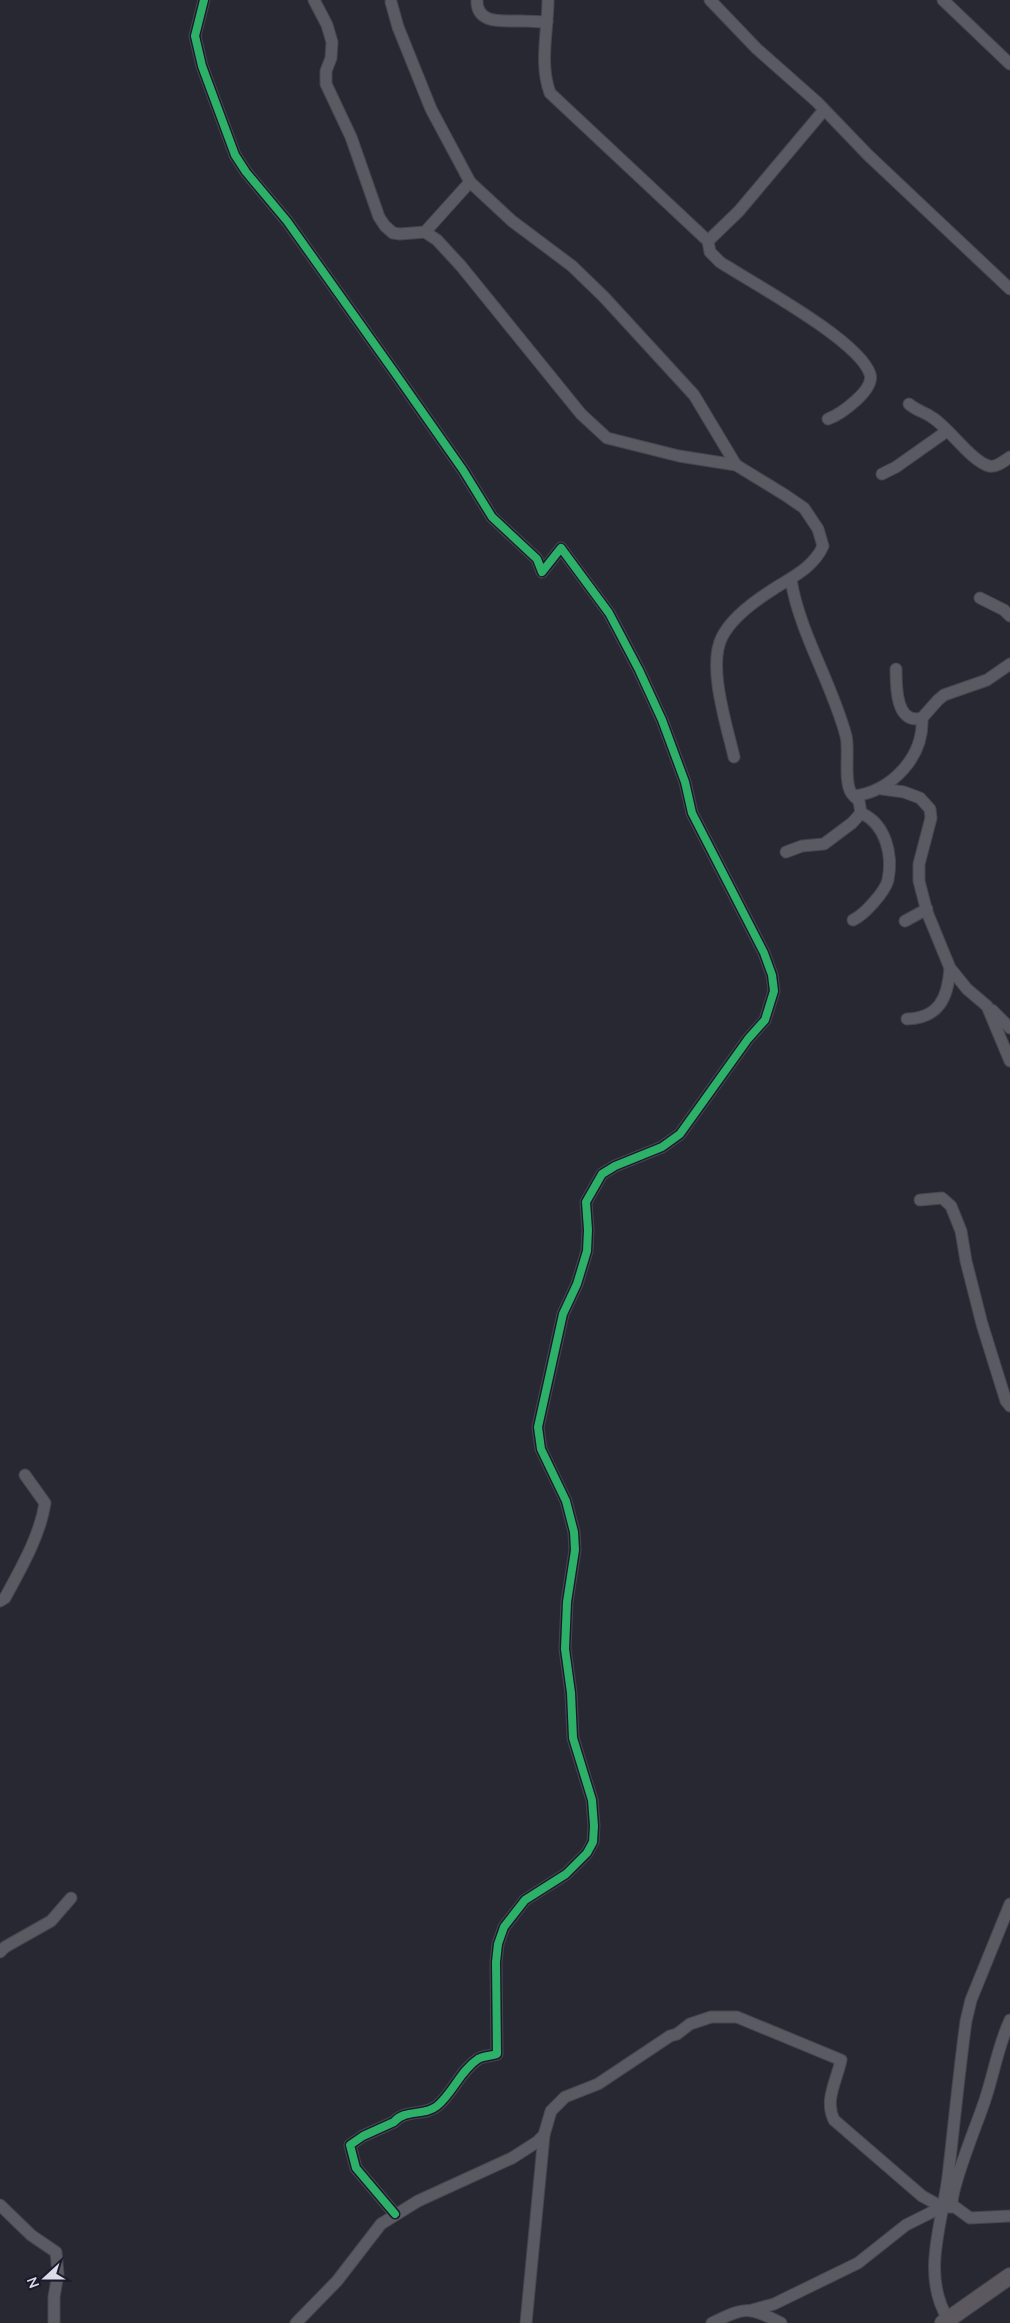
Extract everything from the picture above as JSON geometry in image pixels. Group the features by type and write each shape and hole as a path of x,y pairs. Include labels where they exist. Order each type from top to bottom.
{"street":[{"path":"204,0 195,36 202,66 235,155 246,172 287,220 437,436 463,470 492,518 537,559 542,572 561,548 609,613 662,720 684,782 692,813 764,953 772,975 774,991 765,1020 748,1039 680,1134 662,1147 615,1166 602,1174 586,1202 587,1250 577,1284 563,1314 538,1427 541,1449 566,1501 574,1532 575,1550 567,1602 565,1649 571,1693 573,1738 592,1800 593,1842 587,1853 571,1869 526,1900 504,1927 498,1944 496,1962 497,2054 479,2058 436,2107 426,2112 413,2113 397,2119 363,2136 350,2145 356,2168 395,2214"},
{"path":"314,0 327,25 332,42 331,58 326,71 326,84 351,137 379,217 385,226 393,233 425,232 437,240 461,266 581,414 607,438 679,456 736,465 804,508 818,529 823,546 818,556 791,580 769,592 746,609 726,629 718,647 720,700 734,757"},
{"path":"477,0 480,14 485,18 502,21 547,22"},
{"path":"548,0 545,54 547,83 550,93 720,262 814,318 864,364 870,374 870,382 864,392 828,419"},
{"path":"710,0 757,49 824,110 868,155 1010,289"},
{"path":"943,0 1010,64"},
{"path":"391,2 398,27 431,109 470,182 512,222 572,266 604,297 694,395 736,465"},
{"path":"706,248 824,110"},
{"path":"425,232 470,182"},
{"path":"909,404 917,412 932,417 977,458 989,466 996,466 1010,457"},
{"path":"882,474 896,468 947,431"},
{"path":"791,580 799,612 847,738 848,785 859,802 861,813"},
{"path":"980,598 1004,610 1010,616"},
{"path":"896,669 898,697 904,716 909,719 922,718 944,696 987,680 1010,664"},
{"path":"882,789 898,776 915,751 923,727 922,718"},
{"path":"854,796 882,789 904,792 920,798 930,809 931,818 918,864 919,881 927,908 950,968 967,989 1010,1028"},
{"path":"786,852 802,846 824,844 852,823 861,813"},
{"path":"853,920 861,916 870,906 888,881 887,846 882,830 870,817 861,813"},
{"path":"905,921 927,908"},
{"path":"906,1019 918,1019 940,1006 946,991 950,968"},
{"path":"987,1006 1010,1061"},
{"path":"920,1200 942,1198 951,1206 961,1231 966,1261 990,1352 1006,1401 1010,1406"},
{"path":"2,1597 26,1557 43,1516 45,1503 34,1485 25,1475"},
{"path":"0,1952 5,1947 51,1921 71,1898"},
{"path":"1010,1904 971,2000 966,2021 948,2179 947,2207 936,2236 936,2288 945,2321 1010,2276"},
{"path":"526,2323 544,2135 551,2111 565,2097 598,2084 690,2024 711,2017 737,2017 840,2060 829,2110 834,2120 922,2196 970,2218 1010,2216"},
{"path":"712,2323 740,2310 752,2310 774,2304 858,2264 906,2225 947,2207 952,2201 986,2098 997,2054 1010,2020"},
{"path":"296,2323 337,2281 381,2224 395,2214 448,2186 512,2158 537,2142 544,2135"},
{"path":"0,2205 31,2235 56,2252 58,2274 54,2297 54,2323"},
{"path":"752,2310 781,2323"}],"cycle path":[{"path":"204,0 195,36 202,66 235,155 246,172 287,221 395,373 463,470 492,517 537,559 542,572 561,548 609,613 639,670 662,720 685,782 692,813 764,953 772,975 774,991 765,1020 748,1039 680,1134 662,1147 615,1166 602,1174 586,1202 587,1251 577,1284 563,1314 538,1427 541,1449 566,1501 574,1532 575,1550 567,1602 565,1649 571,1693 573,1738 592,1800 593,1842 587,1853 566,1874 525,1900 504,1927 498,1944 496,1962 497,2054 480,2058 472,2064 437,2106 427,2111 403,2115 394,2122 363,2136 350,2145 356,2168 395,2214"}]}
